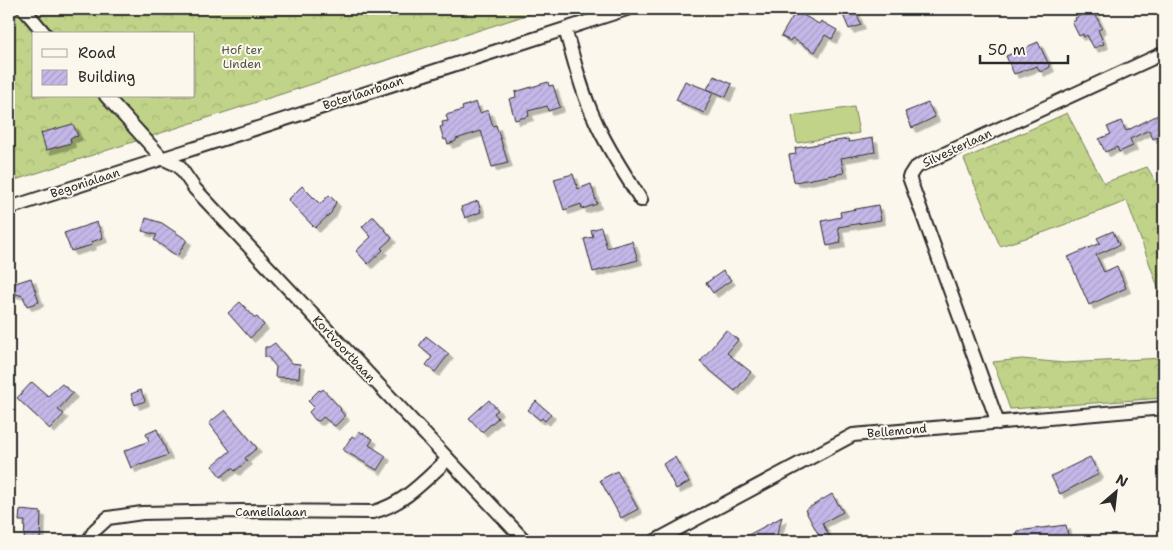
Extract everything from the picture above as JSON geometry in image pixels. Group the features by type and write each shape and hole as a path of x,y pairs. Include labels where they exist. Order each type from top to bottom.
{"street":[{"path":"24,9 42,32"},
{"name":"Boterlaarbaan","path":"162,158 627,9"},
{"path":"565,29 583,92 595,120 616,162 641,200"},
{"name":"Silvesterlaan","path":"998,423 909,177 914,169 920,165 1164,53"},
{"name":"Kortvoortbaan","path":"108,98 162,158 179,166 194,189 525,541"},
{"name":"Begonialaan","path":"9,208 162,158"},
{"name":"Bellemond","path":"655,541 853,435 1164,408"},
{"name":"Camelialaan","path":"90,541 95,530 108,518 142,513 241,511 373,512 388,509 408,497 447,460"}],"green space":[{"name":"Hof ter Linden","path":"9,9 545,9 9,182"},
{"path":"854,107 859,133 797,143 792,116"},
{"path":"1067,113 1104,183 1147,167 1164,195 1164,347 1159,290 1127,201 1045,232 1000,246 964,159"},
{"path":"1164,358 1164,398 1010,409 993,362 1022,359 1064,363"}],"building":[{"path":"855,10 861,25 849,29 843,15"},
{"path":"1093,10 1102,28 1098,30 1104,44 1094,48 1087,35 1084,37 1083,34 1079,36 1072,22 1076,20 1075,18"},
{"path":"796,11 819,24 821,21 837,30 832,39 825,35 815,52 792,38 790,41 781,36"},
{"path":"1038,42 1050,67 1040,72 1037,66 1014,74 1006,56"},
{"path":"714,76 732,84 726,97 707,89"},
{"path":"685,81 713,92 704,113 676,100"},
{"path":"548,82 549,86 553,85 560,107 548,111 547,106 528,111 529,116 515,120 509,99 516,97 515,92"},
{"path":"476,102 480,113 488,110 493,126 496,125 508,163 492,167 481,131 456,139 456,141 448,144 446,139 444,140 440,127 443,126 442,122 448,121 446,115 463,110 462,107"},
{"path":"928,103 935,117 912,128 905,112"},
{"path":"1164,112 1164,134 1153,139 1149,130 1130,139 1133,146 1119,152 1117,147 1105,152 1099,139 1111,134 1107,127 1121,121 1126,131"},
{"path":"73,124 78,136 70,138 71,143 46,150 41,133"},
{"path":"873,138 875,152 841,158 844,173 794,181 789,155 796,154 795,148 848,139 849,142"},
{"path":"573,174 578,189 591,184 597,204 582,209 581,204 564,210 554,179"},
{"path":"302,186 320,204 329,195 336,202 331,213 315,228 288,200"},
{"path":"478,201 481,212 465,218 461,207"},
{"path":"878,205 881,220 838,227 841,243 827,246 822,221 841,217 840,212"},
{"path":"372,217 392,238 381,248 383,250 368,264 356,251 371,237 362,227"},
{"path":"146,218 162,223 187,240 177,256 154,240 157,235 142,231"},
{"path":"97,222 103,238 91,242 92,245 71,251 64,233"},
{"path":"601,227 607,248 632,241 638,260 593,272 584,239 593,237 591,230"},
{"path":"1113,231 1119,245 1096,255 1104,272 1117,266 1126,288 1089,305 1068,257 1100,243 1097,238"},
{"path":"723,271 731,280 713,293 706,283"},
{"path":"31,278 39,302 27,306 23,296 9,292 9,285"},
{"path":"240,302 264,325 250,338 228,313"},
{"path":"726,330 738,340 727,353 751,372 735,391 700,362"},
{"path":"426,336 449,354 435,372 426,365 432,357 419,346"},
{"path":"275,343 291,363 300,364 299,378 275,377 276,367 268,357 265,357 265,347"},
{"path":"32,382 48,396 62,384 73,393 58,410 64,414 50,429 17,398"},
{"path":"323,389 345,416 335,426 323,417 319,421 315,420 309,412 314,407 308,401 319,390"},
{"path":"141,390 145,401 135,405 131,394"},
{"path":"489,400 498,410 494,413 498,418 482,432 469,418"},
{"path":"536,401 551,414 545,421 542,418 540,420 528,410"},
{"path":"225,410 257,448 245,458 247,461 235,471 232,468 221,477 212,466 230,451 209,423"},
{"path":"157,429 168,455 131,468 124,451 149,441 146,434"},
{"path":"359,431 373,439 369,445 386,456 377,470 343,450 352,436 355,438"},
{"path":"675,457 689,482 676,489 663,464"},
{"path":"1090,457 1099,474 1060,494 1051,476"},
{"path":"617,471 638,509 621,518 600,480"},
{"path":"832,494 843,512 822,523 832,541 822,541 805,510"},
{"path":"20,510 41,512 40,541 24,541 25,521 19,521"},
{"path":"782,517 777,534 781,541 737,541"},
{"path":"1066,525 1069,541 1019,541 1017,531"}]}
